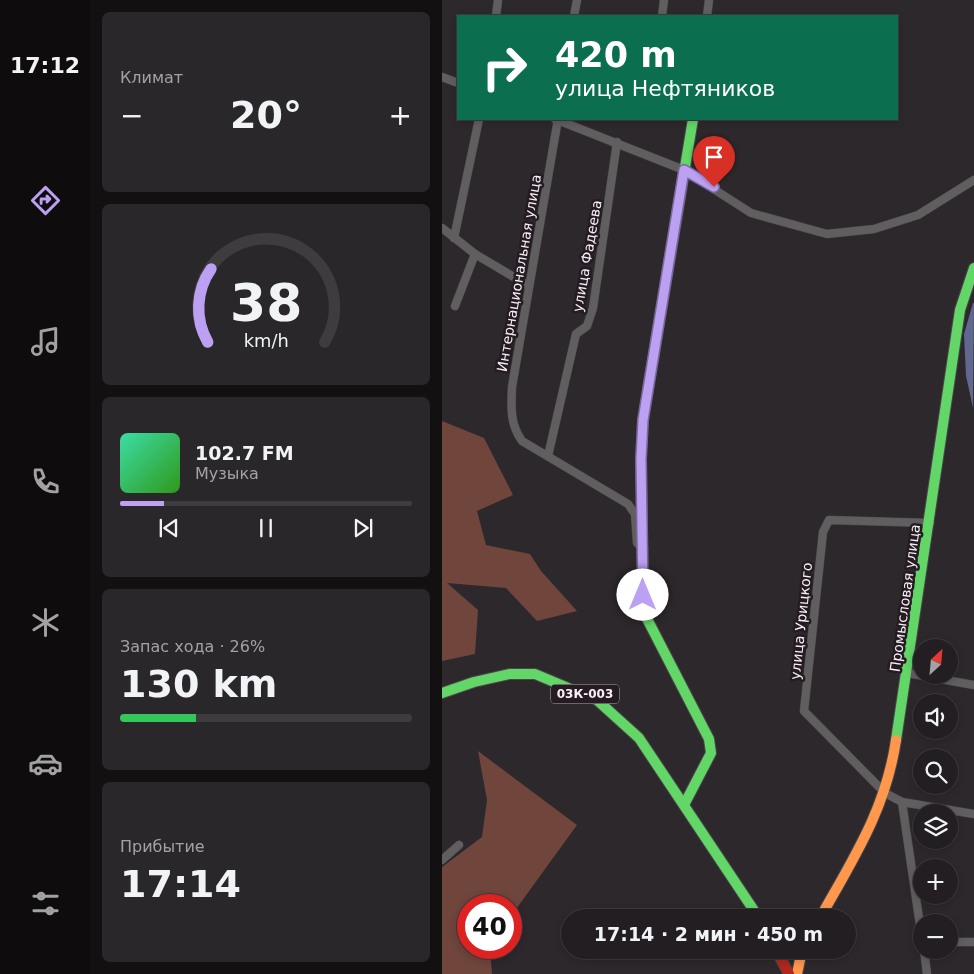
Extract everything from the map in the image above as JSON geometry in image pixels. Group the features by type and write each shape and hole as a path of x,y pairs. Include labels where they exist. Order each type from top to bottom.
{"main road":[{"path":"685,804 711,753 709,739 643,611 644,548 641,459 643,420 693,120"},
{"name":"Промысловая улица","path":"825,909 872,824 886,792 895,750 907,673 960,310 974,268"},
{"name":"03К-003","path":"442,693 474,682 509,674 535,674 576,689 597,700 640,738 753,909"},
{"path":"781,959 789,974"},
{"path":"797,974 800,959"}],"street":[{"path":"496,15 498,0"},
{"path":"574,15 577,0"},
{"path":"662,15 664,0"},
{"path":"707,15 709,0"},
{"path":"442,77 457,83"},
{"path":"454,238 479,120"},
{"name":"Интернациональная улица","path":"548,456 522,441 515,432 511,415 512,388 557,120"},
{"path":"560,120 684,170 751,213 827,234 874,229 918,215 974,180"},
{"name":"улица Фадеева","path":"548,456 576,334 587,326 593,308 618,142"},
{"path":"442,228 475,254 530,286"},
{"path":"455,306 475,254"},
{"path":"548,456 628,504 635,514 637,543 644,548"},
{"name":"улица Урицкого","path":"886,792 804,711 823,532 829,520 930,523"},
{"path":"907,673 974,685"},
{"path":"886,792 902,802 974,814"},
{"path":"902,802 918,914"},
{"path":"442,860 459,846"},
{"path":"958,942 974,942"},
{"path":"925,959 927,974"}],"shaded area":[{"path":"442,421 484,438 513,495 477,511 486,545 530,554 541,571 577,611 537,621 506,588 447,583 478,610 475,654 442,661"},
{"path":"478,751 577,825 522,901 522,894 457,894 457,959 491,959 492,974 442,974 442,867 482,837 487,800"}],"water":[{"path":"973,303 973,408 966,376 964,334"}],"traffic: fast":[{"path":"685,803 711,753 709,739 643,611 641,459 643,420 693,120"},
{"path":"896,740 960,310 974,268"},
{"path":"442,693 474,682 509,674 535,674 597,700 639,738 753,909"}],"traffic: slow":[{"path":"825,909 867,833 885,789 896,740"},
{"path":"797,974 800,959"}],"traffic: jam":[{"path":"781,959 789,974"}],"route":[{"path":"643,595 644,548 641,459 643,420 684,170 714,187"}]}
